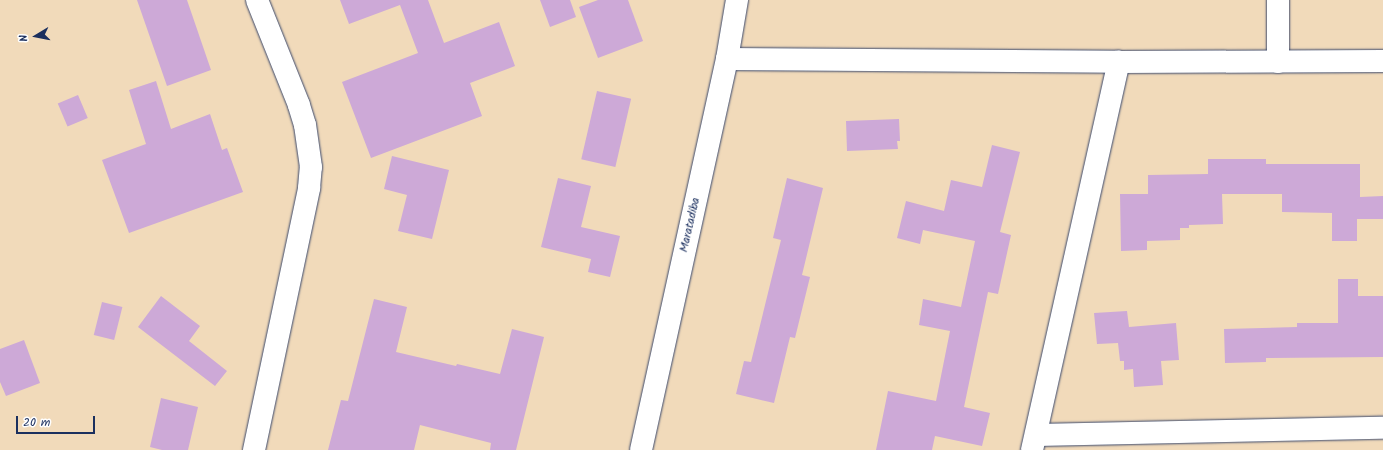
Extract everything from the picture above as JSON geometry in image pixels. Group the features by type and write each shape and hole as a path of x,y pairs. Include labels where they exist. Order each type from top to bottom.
{"street":[{"path":"254,450 309,188 311,167 308,140 299,105 257,0"},
{"name":"Maratadiba","path":"640,450 727,59 737,0"},
{"path":"1278,0 1278,62"},
{"path":"727,59 1119,62 1383,61"},
{"path":"1119,62 1034,442 1383,428"}],"building":[{"path":"137,0 187,0 211,70 167,86"},
{"path":"340,0 428,0 444,43 499,22 515,66 470,83 482,116 371,158 342,82 418,53 400,5 349,24"},
{"path":"540,0 570,0 576,17 550,27"},
{"path":"598,0 628,0 643,41 598,58 579,7"},
{"path":"156,81 171,129 210,114 222,150 227,148 243,192 129,233 102,160 146,144 129,90"},
{"path":"597,91 631,99 615,167 581,159"},
{"path":"78,95 88,118 68,127 58,104"},
{"path":"899,119 900,141 897,141 898,149 847,151 846,121"},
{"path":"992,145 1020,152 1000,232 1011,235 998,294 988,292 964,407 990,413 982,446 935,436 932,450 876,450 888,391 936,401 950,331 919,325 923,299 961,307 975,241 923,230 920,244 897,238 906,201 944,211 951,180 982,187"},
{"path":"392,156 449,170 432,239 398,231 407,195 384,189"},
{"path":"1208,159 1266,159 1266,164 1360,164 1360,197 1383,196 1383,219 1357,219 1357,241 1332,241 1332,213 1282,212 1282,194 1222,194 1223,224 1189,225 1189,228 1180,228 1180,240 1147,241 1147,250 1121,251 1120,194 1148,194 1148,175 1208,174"},
{"path":"558,178 591,186 581,227 620,236 610,277 588,272 591,259 541,247"},
{"path":"787,178 823,188 802,275 810,277 795,338 790,337 774,403 736,394 744,361 751,362 781,240 773,238"},
{"path":"1338,279 1358,279 1358,296 1383,296 1383,357 1266,358 1266,362 1225,363 1224,329 1297,327 1297,323 1338,323"},
{"path":"161,296 200,326 189,341 227,371 215,386 138,327"},
{"path":"374,299 407,307 396,352 456,366 457,364 500,374 512,329 544,337 516,450 490,450 491,443 420,425 414,450 328,450 341,400 348,401"},
{"path":"102,302 122,307 114,340 94,335"},
{"path":"1127,311 1129,327 1176,323 1179,360 1161,361 1163,385 1134,387 1133,369 1124,370 1124,361 1120,361 1118,343 1097,344 1094,313"},
{"path":"24,340 40,383 6,396 0,382 0,349"},
{"path":"161,398 198,407 188,450 162,450 150,447"}]}
